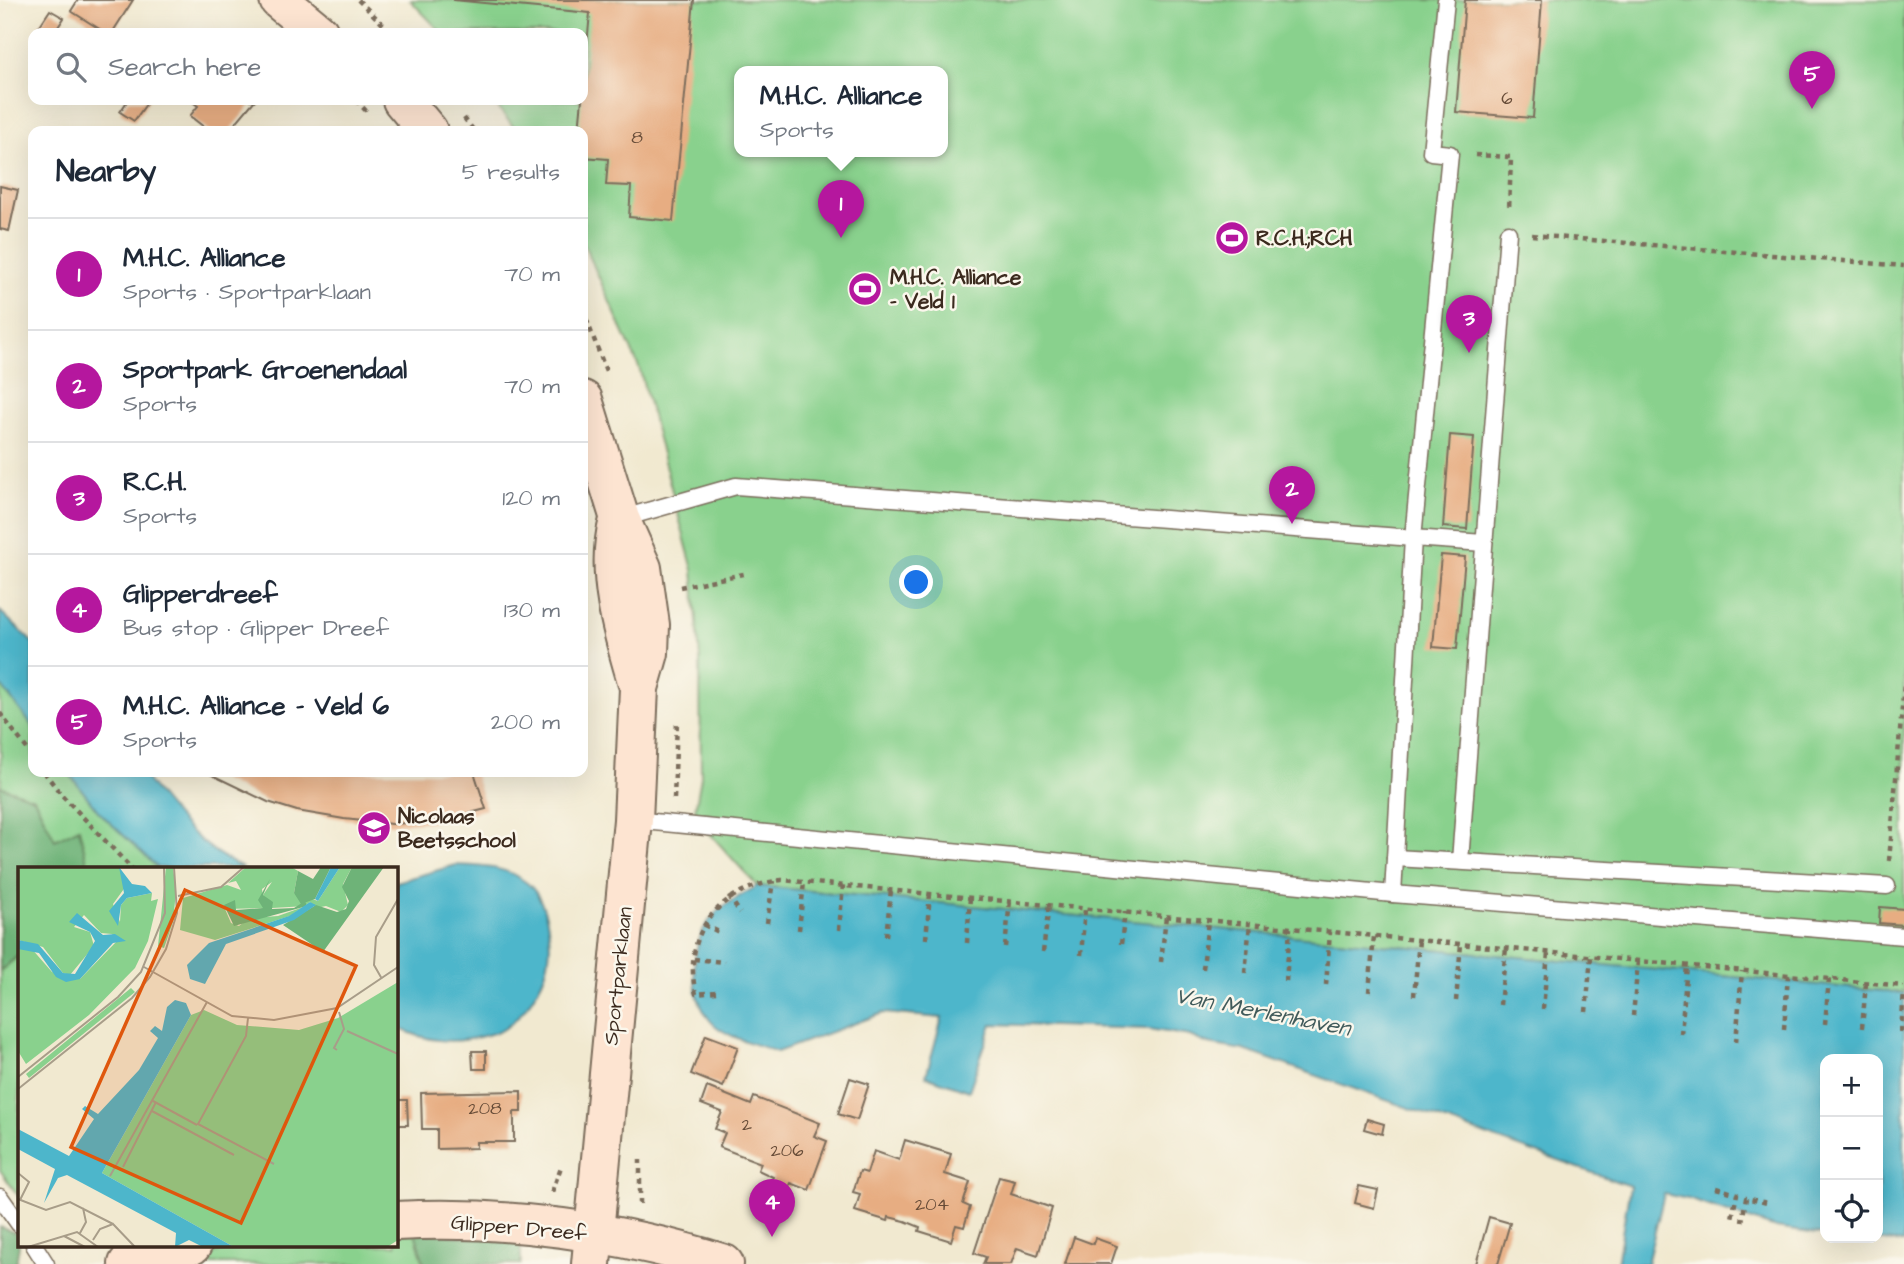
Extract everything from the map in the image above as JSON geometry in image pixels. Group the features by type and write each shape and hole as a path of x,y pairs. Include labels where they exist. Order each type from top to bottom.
{"street":[{"path":"279,0 313,28"},
{"path":"318,0 335,16 341,28"},
{"path":"406,105 424,126"},
{"name":"Sportparklaan","path":"588,416 620,519 642,568 650,625 649,653 639,688 633,820 592,1249"},
{"name":"Glipper Dreef","path":"397,1221 495,1222 547,1226 592,1249 724,1264"},
{"path":"128,1264 164,1250 186,1246"}],"lane":[{"path":"1393,894 1413,538 1450,154 1431,152 1446,0"},
{"path":"1460,861 1508,233"},
{"path":"620,519 736,486 1484,543"},
{"path":"633,820 1393,894 1904,936"},
{"path":"1395,858 1887,886"},
{"path":"0,1197 18,1223"},
{"path":"35,1246 46,1264"}],"path":[{"path":"358,0 387,28"},
{"path":"1450,154 1511,157 1508,233 1904,266"},
{"path":"1887,886 1904,684"},
{"path":"0,713 28,750"},
{"path":"48,777 130,867"},
{"path":"767,923 773,881"},
{"path":"716,992 696,994 691,975 704,925 729,896 762,882 773,881 843,885 1904,986"},
{"path":"799,930 804,882"},
{"path":"839,930 843,885"},
{"path":"886,936 891,890"},
{"path":"926,939 930,894"},
{"path":"729,896 740,913"},
{"path":"967,943 970,897"},
{"path":"1005,947 1010,901"},
{"path":"1043,952 1049,905"},
{"path":"1081,955 1085,909"},
{"path":"1121,944 1125,912"},
{"path":"1161,962 1166,916"},
{"path":"1203,968 1208,920"},
{"path":"1245,973 1250,924"},
{"path":"704,925 721,933"},
{"path":"1286,981 1290,928"},
{"path":"1326,985 1331,932"},
{"path":"1368,992 1374,936"},
{"path":"1414,996 1419,940"},
{"path":"1456,1001 1461,944"},
{"path":"1500,1005 1506,948"},
{"path":"1543,1009 1548,953"},
{"path":"1586,1012 1591,957"},
{"path":"694,959 724,962"},
{"path":"1633,1016 1638,961"},
{"path":"1681,1034 1687,966"},
{"path":"1736,1042 1742,971"},
{"path":"1784,1029 1788,975"},
{"path":"1825,1024 1829,979"},
{"path":"1862,1028 1866,983"},
{"path":"1901,1032 1904,992"},
{"path":"1716,1188 1737,1194 1732,1217"},
{"path":"1742,1222 1746,1198 1767,1203"}],"green space":[{"path":"410,0 1904,0 1904,993 757,886 694,816 701,777 700,659 693,570 639,367 588,253 588,126 513,126 496,105 588,105 588,28 437,28"},
{"path":"0,684 28,720 28,777 72,777 99,812 157,867 87,867 55,840 34,798 1,788"},
{"path":"0,786 34,798 55,840 79,828 88,866 18,867 18,956 0,971"},
{"path":"18,956 18,1196 0,1170 0,971"},
{"path":"0,1227 16,1233 19,1246 16,1264 0,1264"},
{"path":"415,1232 424,1264 178,1264 232,1248 252,1246 397,1246 397,1233"},
{"path":"415,1232 521,1242 521,1264 424,1264"}],"water":[{"path":"0,611 28,638 28,720 0,684"},
{"path":"72,777 145,777 186,827 212,850 241,867 157,867 99,812"},
{"path":"456,865 502,870 519,877 534,890 547,920 550,943 548,963 537,990 511,1024 499,1032 449,1041 418,1036 397,1027 397,882"},
{"name":"Van Merlenhaven","path":"757,886 1904,993 1904,1243 1883,1241 1883,1054 1820,1054 1820,1234 1776,1228 1688,1199 1664,1194 1647,1264 1617,1264 1630,1186 1244,1050 1208,1044 1190,1036 1149,1029 992,1024 969,1091 926,1076 942,1018 883,1013 777,1052 740,1039 722,1031 709,1019 698,996 694,970 703,932 714,915 731,901"}],"building":[{"path":"78,0 133,0 115,28 98,28 71,11"},
{"path":"453,0 694,0 673,221 629,217 631,186 606,185 608,159 588,157 588,126 579,126 581,105 588,105 590,13"},
{"path":"1465,0 1542,0 1533,118 1456,112"},
{"path":"50,10 64,18 57,28 38,28"},
{"path":"125,105 145,105 134,121 120,112"},
{"path":"251,105 233,126 203,126 190,116 198,106"},
{"path":"0,186 18,190 9,231 0,229"},
{"path":"1450,435 1474,437 1467,529 1443,527"},
{"path":"1441,555 1465,557 1457,649 1433,647"},
{"path":"216,777 476,777 486,809 439,821 392,824 297,811 268,802"},
{"path":"1880,907 1904,909 1904,925 1879,923"},
{"path":"706,1035 738,1047 723,1087 691,1074"},
{"path":"472,1051 486,1051 486,1069 473,1069"},
{"path":"850,1078 869,1084 857,1120 838,1114"},
{"path":"707,1087 751,1105 754,1097 820,1123 814,1136 827,1141 809,1190 791,1183 789,1188 771,1182 773,1177 758,1170 761,1163 719,1147 725,1133 715,1129 722,1112 701,1104"},
{"path":"521,1091 521,1112 514,1112 514,1142 476,1142 476,1148 437,1149 437,1129 422,1129 421,1093"},
{"path":"397,1100 407,1100 408,1125 397,1125"},
{"path":"1367,1119 1384,1124 1382,1134 1364,1129"},
{"path":"905,1140 951,1154 945,1174 970,1182 963,1204 970,1207 964,1227 956,1225 951,1241 919,1231 920,1227 905,1221 889,1217 888,1221 855,1211 860,1194 853,1192 860,1171 867,1173 874,1151 899,1160"},
{"path":"999,1177 1015,1181 1011,1194 1052,1208 1038,1255 1017,1248 1011,1264 983,1264 986,1257 974,1253"},
{"path":"1359,1186 1378,1190 1374,1208 1355,1203"},
{"path":"1489,1217 1510,1223 1498,1264 1476,1264"},
{"path":"1074,1237 1093,1244 1095,1238 1117,1246 1111,1264 1065,1264"}],"place":[{"name":"M.H.C. Alliance - Veld 6","path":"1812,109"},
{"name":"M.H.C. Alliance","path":"841,238"},
{"name":"R.C.H.;RCH","path":"1232,238"},
{"name":"M.H.C. Alliance - Veld 1","path":"865,289"},
{"name":"R.C.H.","path":"1469,353"},
{"name":"Sportpark Groenendaal","path":"1292,524"},
{"name":"Nicolaas Beetsschool","path":"374,828"},
{"name":"Glipperdreef","path":"772,1237"}]}
